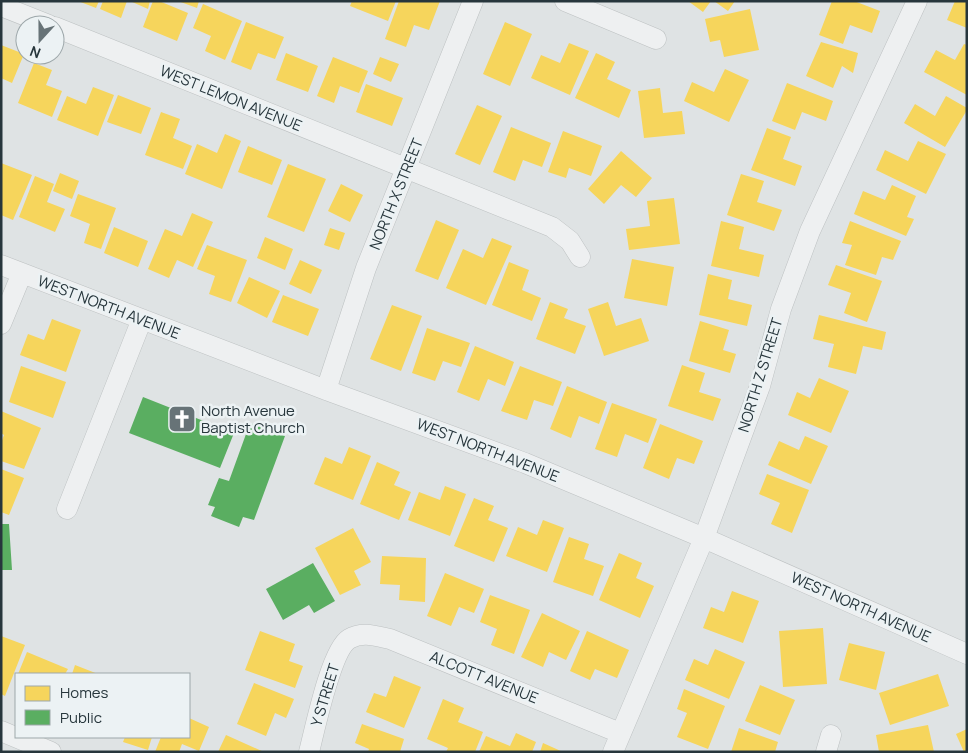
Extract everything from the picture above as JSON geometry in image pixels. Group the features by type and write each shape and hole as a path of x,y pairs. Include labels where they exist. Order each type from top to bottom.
{"street":[{"name":"NORTH X STREET","path":"326,390 366,268 473,1"},
{"path":"565,1 656,39"},
{"name":"NORTH Z STREET","path":"613,752 704,538 760,386 781,309 810,231 917,1"},
{"path":"1,6 24,15"},
{"name":"WEST LEMON AVENUE","path":"65,31 552,227 570,241 580,257"},
{"name":"WEST NORTH AVENUE","path":"1,265 326,390 525,463 704,538 967,654"},
{"path":"1,324 22,273"},
{"path":"67,509 142,319"},
{"name":"ALCOTT AVENUE","path":"347,640 366,634 390,639 620,733"},
{"name":"Y STREET","path":"309,752 328,682 339,650 347,640"},
{"path":"1,730 15,736"},
{"path":"19,738 51,752"}],"building: Homes":[{"path":"78,1 99,1 96,8"},
{"path":"103,1 127,1 121,18 100,9"},
{"path":"130,1 150,1 148,9"},
{"path":"153,1 159,1 188,13 177,41 143,27"},
{"path":"178,1 199,1 197,8"},
{"path":"352,1 396,1 388,21 350,6"},
{"path":"399,1 440,1 429,30 414,25 406,47 385,39"},
{"path":"688,1 711,1 703,12"},
{"path":"714,1 735,1 728,11"},
{"path":"832,1 854,1 880,11 872,33 850,25 843,44 819,35"},
{"path":"955,1 967,1 967,28 947,20"},
{"path":"203,4 242,21 225,60 205,51 211,36 193,28"},
{"path":"750,9 759,50 724,57 720,40 710,42 705,19"},
{"path":"246,22 284,37 275,59 258,53 251,70 231,62"},
{"path":"505,22 532,34 510,86 483,74"},
{"path":"821,42 858,53 853,73 842,66 833,88 806,76"},
{"path":"569,43 589,51 570,95 531,78 541,55 560,63"},
{"path":"964,44 967,45 967,95 924,72 936,50 955,60"},
{"path":"1,45 15,50 15,65 19,65 12,83 1,78"},
{"path":"286,53 318,66 308,92 276,80"},
{"path":"596,53 615,62 607,79 631,90 619,118 575,98"},
{"path":"333,57 368,71 359,93 340,86 334,103 317,96"},
{"path":"380,57 399,64 391,82 373,74"},
{"path":"33,65 39,65 52,70 46,85 62,91 52,117 18,103"},
{"path":"725,69 749,80 729,122 684,101 692,82 714,92"},
{"path":"787,83 833,101 826,121 802,112 795,130 772,121"},
{"path":"366,84 403,98 392,126 356,112"},
{"path":"93,87 114,95 98,136 57,120 67,96 86,104"},
{"path":"660,88 663,113 682,111 685,134 644,138 638,91"},
{"path":"118,95 151,108 141,134 107,122"},
{"path":"946,96 967,108 967,110 945,147 904,123 915,104 935,116"},
{"path":"477,105 502,116 480,165 455,154"},
{"path":"161,112 180,119 173,138 192,146 183,169 145,155"},
{"path":"511,127 551,143 542,167 523,160 515,181 493,172"},
{"path":"767,128 791,137 783,159 802,166 795,186 751,170"},
{"path":"563,131 602,146 591,176 569,168 566,178 548,172"},
{"path":"225,134 241,141 222,189 185,174 197,144 217,153"},
{"path":"918,141 946,154 926,194 876,170 885,150 908,161"},
{"path":"248,146 282,160 272,185 238,172"},
{"path":"621,151 652,178 636,197 621,185 604,204 588,189"},
{"path":"1,163 32,175 13,220 1,215"},
{"path":"288,164 326,179 304,232 267,217"},
{"path":"60,173 79,181 72,199 53,191"},
{"path":"741,174 764,181 757,202 782,210 774,231 727,215"},
{"path":"35,176 54,184 47,202 65,209 55,232 19,217"},
{"path":"341,184 363,195 350,222 328,211"},
{"path":"892,185 916,196 907,217 914,219 906,236 854,214 863,191 885,200"},
{"path":"78,194 116,208 101,249 84,243 90,224 70,216"},
{"path":"674,198 680,244 629,250 626,229 650,226 647,201"},
{"path":"192,213 213,222 193,267 177,260 169,278 148,269 165,229 182,236"},
{"path":"436,220 459,230 438,280 415,271"},
{"path":"721,221 744,227 739,249 764,255 759,277 711,266"},
{"path":"850,221 901,241 893,260 882,257 876,275 845,265 852,245 842,243"},
{"path":"114,227 148,241 138,267 104,253"},
{"path":"330,228 345,233 339,250 324,245"},
{"path":"265,237 293,249 285,270 257,258"},
{"path":"492,238 512,246 486,305 446,288 463,249 483,258"},
{"path":"207,245 247,260 231,302 209,294 215,276 197,269"},
{"path":"632,259 674,267 667,306 624,298"},
{"path":"300,260 322,270 311,294 289,284"},
{"path":"509,262 529,270 522,290 541,298 532,321 492,305"},
{"path":"836,265 882,281 867,322 844,313 851,293 828,285"},
{"path":"708,274 732,280 728,299 752,305 747,326 699,315"},
{"path":"249,277 280,291 267,318 237,303"},
{"path":"283,295 319,309 308,336 272,322"},
{"path":"550,302 568,309 564,318 586,326 575,354 536,339"},
{"path":"608,302 616,326 641,318 649,341 604,356 588,309"},
{"path":"392,305 422,316 401,371 370,359"},
{"path":"819,315 886,332 882,350 863,346 856,374 828,367 834,344 813,339"},
{"path":"52,319 81,330 66,372 20,355 28,334 44,340"},
{"path":"700,321 729,330 723,350 736,354 730,373 689,361"},
{"path":"427,328 470,343 461,367 443,361 435,381 412,373"},
{"path":"475,346 514,362 505,386 488,379 479,401 457,392"},
{"path":"682,365 705,373 699,392 721,399 713,421 668,406"},
{"path":"21,366 66,382 53,418 9,402"},
{"path":"520,366 562,382 553,406 534,400 527,420 501,411"},
{"path":"819,378 849,391 831,433 788,415 797,392 810,398"},
{"path":"567,386 607,402 599,424 579,416 571,438 550,429"},
{"path":"612,403 657,419 648,443 625,434 617,457 595,449"},
{"path":"1,411 41,428 24,469 1,461 1,443 4,435 1,433"},
{"path":"660,424 703,441 694,464 677,458 669,479 643,468"},
{"path":"805,436 828,446 811,484 768,465 779,441 799,450"},
{"path":"349,447 371,456 353,500 314,484 325,457 342,464"},
{"path":"377,462 400,472 394,485 411,492 399,520 360,504"},
{"path":"1,469 24,478 9,515 1,512"},
{"path":"767,474 809,490 792,533 771,524 780,503 759,494"},
{"path":"445,486 466,494 450,536 408,520 419,492 440,500"},
{"path":"474,498 494,506 488,520 508,528 494,562 454,546"},
{"path":"543,520 564,528 547,572 506,556 518,527 537,535"},
{"path":"353,528 371,562 354,571 361,585 340,595 315,548"},
{"path":"569,537 589,544 584,559 604,566 593,596 553,582"},
{"path":"619,553 642,563 636,578 654,586 640,618 599,600"},
{"path":"382,556 426,558 425,602 399,600 400,585 380,584"},
{"path":"445,573 484,589 474,613 459,607 451,626 427,616"},
{"path":"732,591 759,601 743,643 703,628 711,607 724,612"},
{"path":"490,595 530,610 514,654 491,645 497,629 480,622"},
{"path":"542,613 580,631 566,660 549,652 543,667 521,657"},
{"path":"823,628 827,684 783,687 779,631"},
{"path":"260,631 295,644 289,661 303,666 295,688 245,670"},
{"path":"587,631 629,650 617,678 595,669 590,680 570,671"},
{"path":"1,636 25,645 5,696 1,694"},
{"path":"849,643 885,652 876,690 839,680"},
{"path":"715,649 745,662 729,699 685,680 694,659 708,665"},
{"path":"27,652 68,669 66,673 18,673"},
{"path":"75,665 95,673 72,673"},
{"path":"938,674 949,706 890,725 879,693"},
{"path":"394,676 421,687 404,728 366,712 374,693 386,697"},
{"path":"254,683 294,699 286,718 275,713 266,736 237,724"},
{"path":"760,685 795,700 780,735 745,721"},
{"path":"684,689 725,706 708,749 677,737 687,713 677,709"},
{"path":"443,699 464,708 458,722 483,732 475,752 446,752 448,748 427,739"},
{"path":"190,718 209,727 199,751 182,744 179,752 155,752 161,738 190,738"},
{"path":"362,724 404,739 400,752 368,752 369,749 355,743"},
{"path":"928,725 934,752 879,752 876,735"},
{"path":"739,728 778,742 775,752 731,752"},
{"path":"967,729 967,752 964,752 956,734"},
{"path":"516,733 536,742 532,752 479,752 486,736 510,746"},
{"path":"226,735 264,752 218,752"},
{"path":"125,738 152,738 148,750 123,742"},
{"path":"543,743 563,752 540,752"}],"building: Public":[{"path":"143,397 234,433 220,468 129,433"},
{"path":"250,423 285,436 254,520 243,517 239,527 211,516 215,507 208,505 219,478 229,481"},
{"path":"1,524 9,524 12,570 1,570"},
{"path":"313,563 335,601 314,613 309,605 283,620 266,589"}],"place":[{"name":"North Avenue Baptist Church","path":"182,419"}]}
